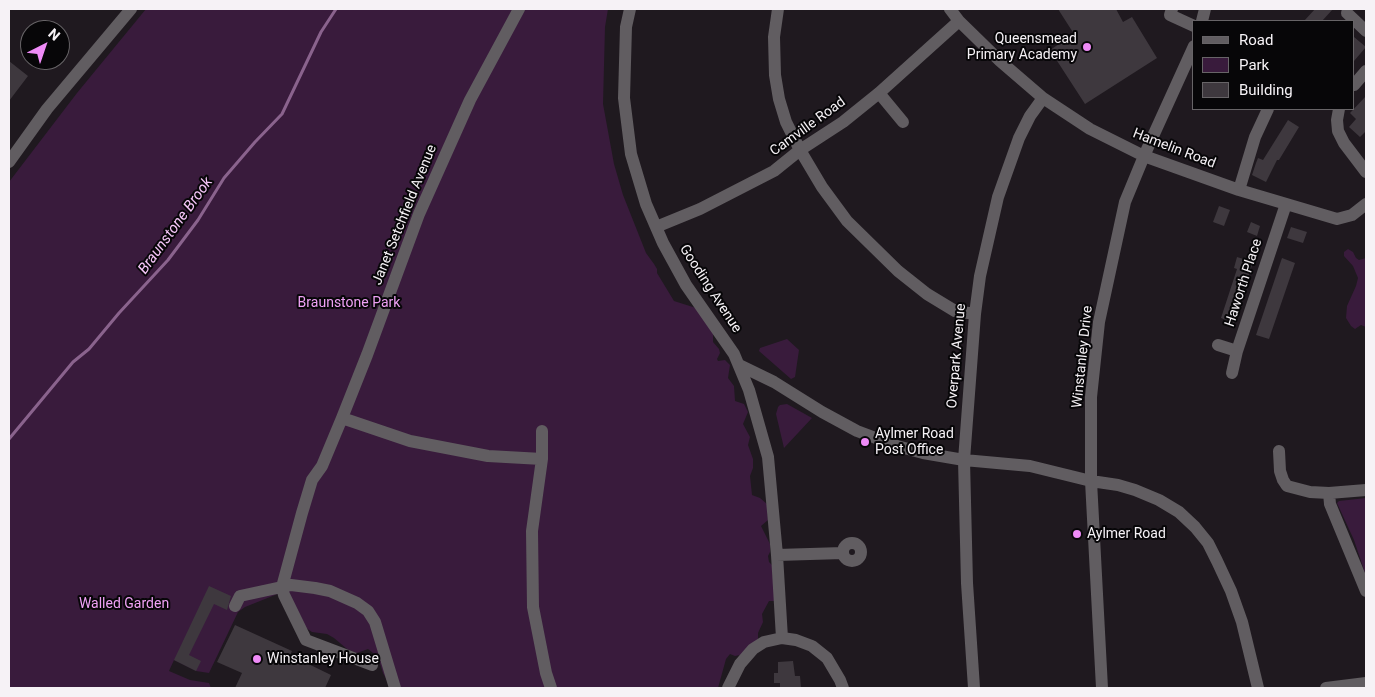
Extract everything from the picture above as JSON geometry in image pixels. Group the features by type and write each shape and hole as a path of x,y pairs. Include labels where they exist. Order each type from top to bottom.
{"street":[{"path":"9,162 47,109 131,9"},
{"name":"Janet Setchfield Avenue","path":"282,587 312,480 322,466 342,418 418,214 470,100 519,9"},
{"name":"Gooding Avenue","path":"630,9 626,27 624,98 631,154 646,204 656,227 686,285 734,354 749,390 768,457 782,638"},
{"path":"778,9 774,37 775,75 779,99 786,122 822,187 847,221 898,271 928,294 955,311 975,314"},
{"name":"Hamelin Road","path":"950,9 959,21 1000,61 1043,98 1090,129 1144,156 1239,190 1338,219 1352,215 1366,204"},
{"path":"1172,9 1170,16 1192,25"},
{"name":"Camville Road","path":"656,227 736,192 774,171 800,150 843,122 879,93 959,21"},
{"path":"1355,21 1366,31"},
{"name":"Winstanley Drive","path":"1102,688 1091,481 1091,397 1099,322 1125,202 1192,50"},
{"path":"1355,84 1366,71"},
{"path":"879,93 903,122"},
{"name":"Overpark Avenue","path":"974,688 967,583 964,460 975,314 980,276 998,197 1019,138 1030,116 1043,98"},
{"path":"1239,190 1255,137 1268,110"},
{"path":"1339,110 1338,131 1344,143 1366,172"},
{"name":"Haworth Place","path":"1232,373 1237,351 1286,204"},
{"path":"1218,345 1237,351"},
{"path":"739,365 774,382 857,431 897,446 964,460 1030,466 1091,481 1118,485 1159,500 1178,512 1208,544 1231,591 1244,632 1258,688"},
{"path":"342,418 410,441 488,456 542,459"},
{"path":"542,431 542,459 532,531 533,607 546,674 551,688"},
{"path":"1279,451 1280,471 1287,486 1328,494 1366,490"},
{"path":"1328,494 1330,504 1366,591"},
{"path":"777,556 843,553"},
{"path":"235,606 240,596 282,587 300,586 330,591 357,603 368,611 375,622 395,688"},
{"path":"282,587 284,596 306,640 372,665"},
{"path":"728,688 740,664 753,649 764,642 782,638 796,640 812,646 827,658 843,688"},
{"path":"1326,688 1366,683"}],"green space":[{"name":"Braunstone Park","path":"146,9 608,9 605,27 603,104 614,164 623,195 646,253 674,301 696,308 713,332 713,342 720,353 718,361 725,360 730,365 728,378 734,386 735,401 744,404 748,412 743,424 750,437 748,445 753,459 753,468 750,476 752,495 760,498 767,504 768,520 761,526 770,544 768,556 769,562 772,565 775,601 769,601 762,614 763,622 758,633 758,639 750,653 735,656 730,654 726,659 718,688 391,688 383,673 378,657 368,649 357,653 347,649 327,634 312,632 306,628 280,593 245,607 238,612 209,673 196,671 174,660 169,671 190,680 209,683 211,688 9,688 9,182 77,93"},
{"path":"1348,249 1359,260 1366,258 1366,327 1361,325 1355,329 1346,318 1347,306 1358,278 1353,266 1344,256 1344,252"},
{"path":"787,339 799,350 795,377 791,379 759,351 760,348"},
{"path":"787,404 812,418 784,448 776,414 780,405"},
{"path":"1366,498 1366,576 1354,540 1337,503 1339,501"}],"building":[{"path":"1058,9 1116,9 1123,22 1132,17 1157,58 1085,104 1050,50 1074,34"},
{"path":"1315,9 1333,9 1323,20 1305,20"},
{"path":"1355,38 1366,47 1355,60"},
{"path":"9,61 28,76 9,101"},
{"path":"1366,96 1366,131 1360,137 1349,127 1356,119 1350,113 1355,110"},
{"path":"1288,120 1299,127 1279,160 1277,160 1266,182 1252,175 1256,163 1258,158 1263,160"},
{"path":"1219,206 1230,210 1224,226 1213,222"},
{"path":"1251,222 1260,226 1257,236 1247,232"},
{"path":"1291,227 1307,232 1303,243 1287,238"},
{"path":"1237,257 1253,262 1234,323 1221,318 1237,269 1234,268"},
{"path":"1282,258 1295,263 1269,339 1256,335"},
{"path":"209,586 231,596 227,610 214,604 189,655 201,661 196,671 174,660"},
{"name":"Winstanley House","path":"235,625 292,651 290,655 331,675 325,688 235,688 242,673 217,662"},
{"path":"793,661 795,676 800,676 801,688 780,688 780,683 774,683 774,673 778,673 778,662"}],"waterway":[{"name":"Braunstone Brook","path":"9,439 73,362 89,349 168,260 198,220 224,178 282,114 321,32 336,9"}],"place":[{"name":"Queensmead Primary Academy","path":"1087,47"},
{"name":"Aylmer Road Post Office","path":"865,442"},
{"name":"Aylmer Road","path":"1077,534"},
{"name":"Winstanley House","path":"257,659"}],"park label":[{"name":"Walled Garden","path":"124,604"}]}
